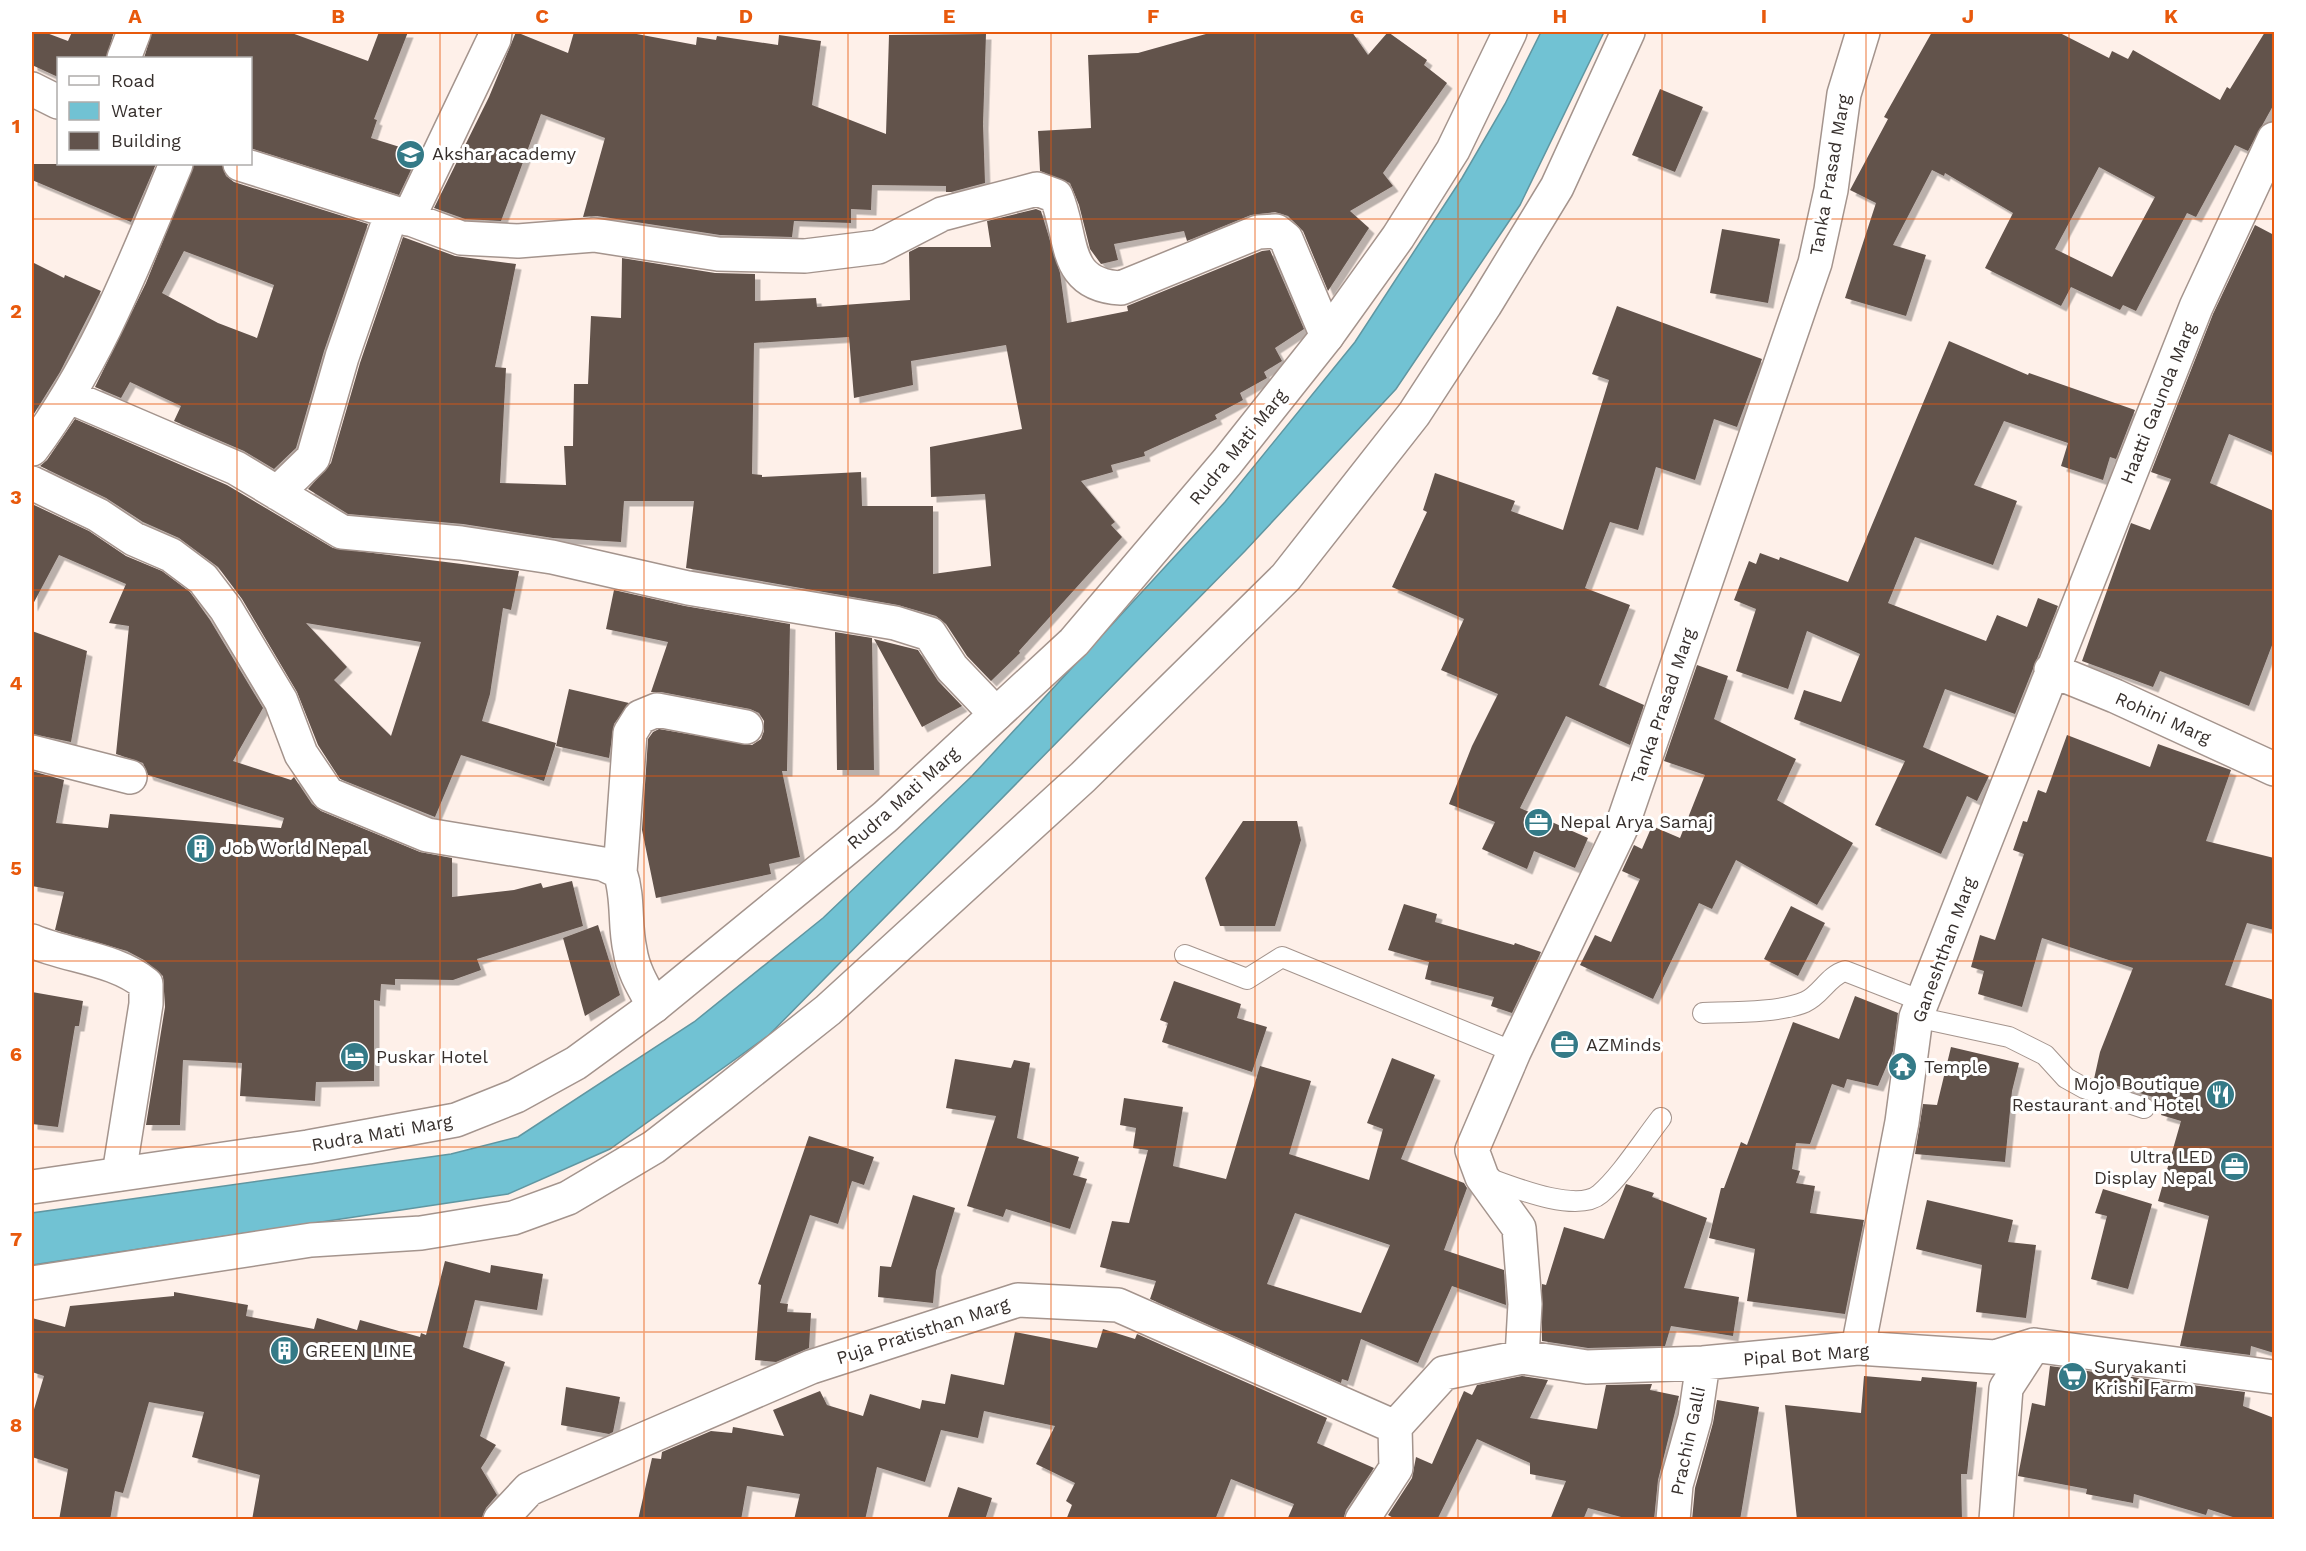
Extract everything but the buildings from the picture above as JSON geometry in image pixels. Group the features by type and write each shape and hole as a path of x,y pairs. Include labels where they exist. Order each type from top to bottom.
{"street":[{"path":"124,57 134,32"},
{"path":"277,493 313,458 342,357 400,216 494,39 495,32"},
{"name":"Rudra Mati Marg","path":"32,1187 320,1145 456,1120 516,1096 576,1063 654,1006 885,817 1074,642 1219,471 1327,336 1398,237 1453,150 1510,32"},
{"path":"32,1282 311,1240 421,1233 513,1218 568,1198 654,1147 730,1088 828,1010 1083,777 1286,577 1414,414 1485,305 1557,187 1628,32"},
{"name":"Tanka Prasad Marg","path":"1522,1357 1525,1304 1519,1227 1482,1176 1472,1150 1514,1052 1622,825 1763,423 1815,263 1831,190 1844,94 1863,32"},
{"path":"32,89 57,102"},
{"name":"Haatti Gaunda Marg","path":"2051,670 2196,306 2274,139"},
{"path":"32,449 62,409 113,315 176,165"},
{"path":"243,165 461,238 518,241 594,235 718,254 805,255 878,247 942,214 1037,189 1056,196 1064,213 1074,266 1088,278 1107,287 1121,288 1258,232 1276,231 1286,239 1327,336"},
{"path":"68,396 236,468 342,532 461,543 552,557 688,588 895,622 930,634 952,668 996,714"},
{"path":"32,483 98,515 134,539 171,555 203,579 226,609 280,701 301,754 328,794 427,835 603,864 620,872"},
{"name":"Rohini Marg","path":"2051,670 2115,696 2274,768"},
{"name":"Ganeshthan Marg","path":"1858,1348 1902,1122 1919,1009 2051,670"},
{"path":"654,1006 634,969 629,948 626,890 620,872 630,734 640,717 657,710 746,727"},
{"path":"32,752 130,777"},
{"path":"33,945 107,964 135,975 146,984 146,1004 119,1174"},
{"name":"Puja Pratisthan Marg","path":"500,1520 529,1489 811,1367 1018,1300 1118,1305 1395,1426"},
{"path":"1996,1520 2006,1388 2034,1345"},
{"name":"Pipal Bot Marg","path":"1395,1426 1444,1373 1522,1357 1587,1367 1703,1363 1858,1348 1995,1357 2034,1345 2274,1377"},
{"name":"Prachin Galli","path":"1673,1520 1676,1485 1695,1418 1703,1363"},
{"path":"1362,1520 1396,1468 1395,1426"}],"lane":[{"path":"1185,955 1247,979 1282,957 1514,1052"},
{"path":"1703,1014 1760,1011 1806,1002 1828,985 1835,974 1845,971 1919,1009 2009,1037 2045,1055 2066,1078 2084,1088 2144,1108"},
{"path":"1482,1176 1554,1200 1580,1200 1599,1196 1661,1118"}],"water":[{"path":"1541,32 1604,32 1520,205 1396,389 1245,551 769,1035 610,1149 508,1194 32,1265 32,1213 451,1154 518,1137 694,1022 823,918 972,776 1225,502 1355,342 1462,178 1505,104"}],"place":[{"name":"Akshar academy","path":"411,154"},
{"name":"Nepal Arya Samaj","path":"1539,822"},
{"name":"Job World Nepal","path":"201,848"},
{"name":"AZMinds","path":"1565,1045"},
{"name":"Puskar Hotel","path":"355,1057"},
{"name":"Temple","path":"1903,1067"},
{"name":"Mojo Boutique Restaurant and Hotel","path":"2221,1094"},
{"name":"Ultra LED Display Nepal","path":"2234,1167"},
{"name":"GREEN LINE","path":"284,1351"},
{"name":"Suryakanti Krishi Farm","path":"2073,1377"}]}
